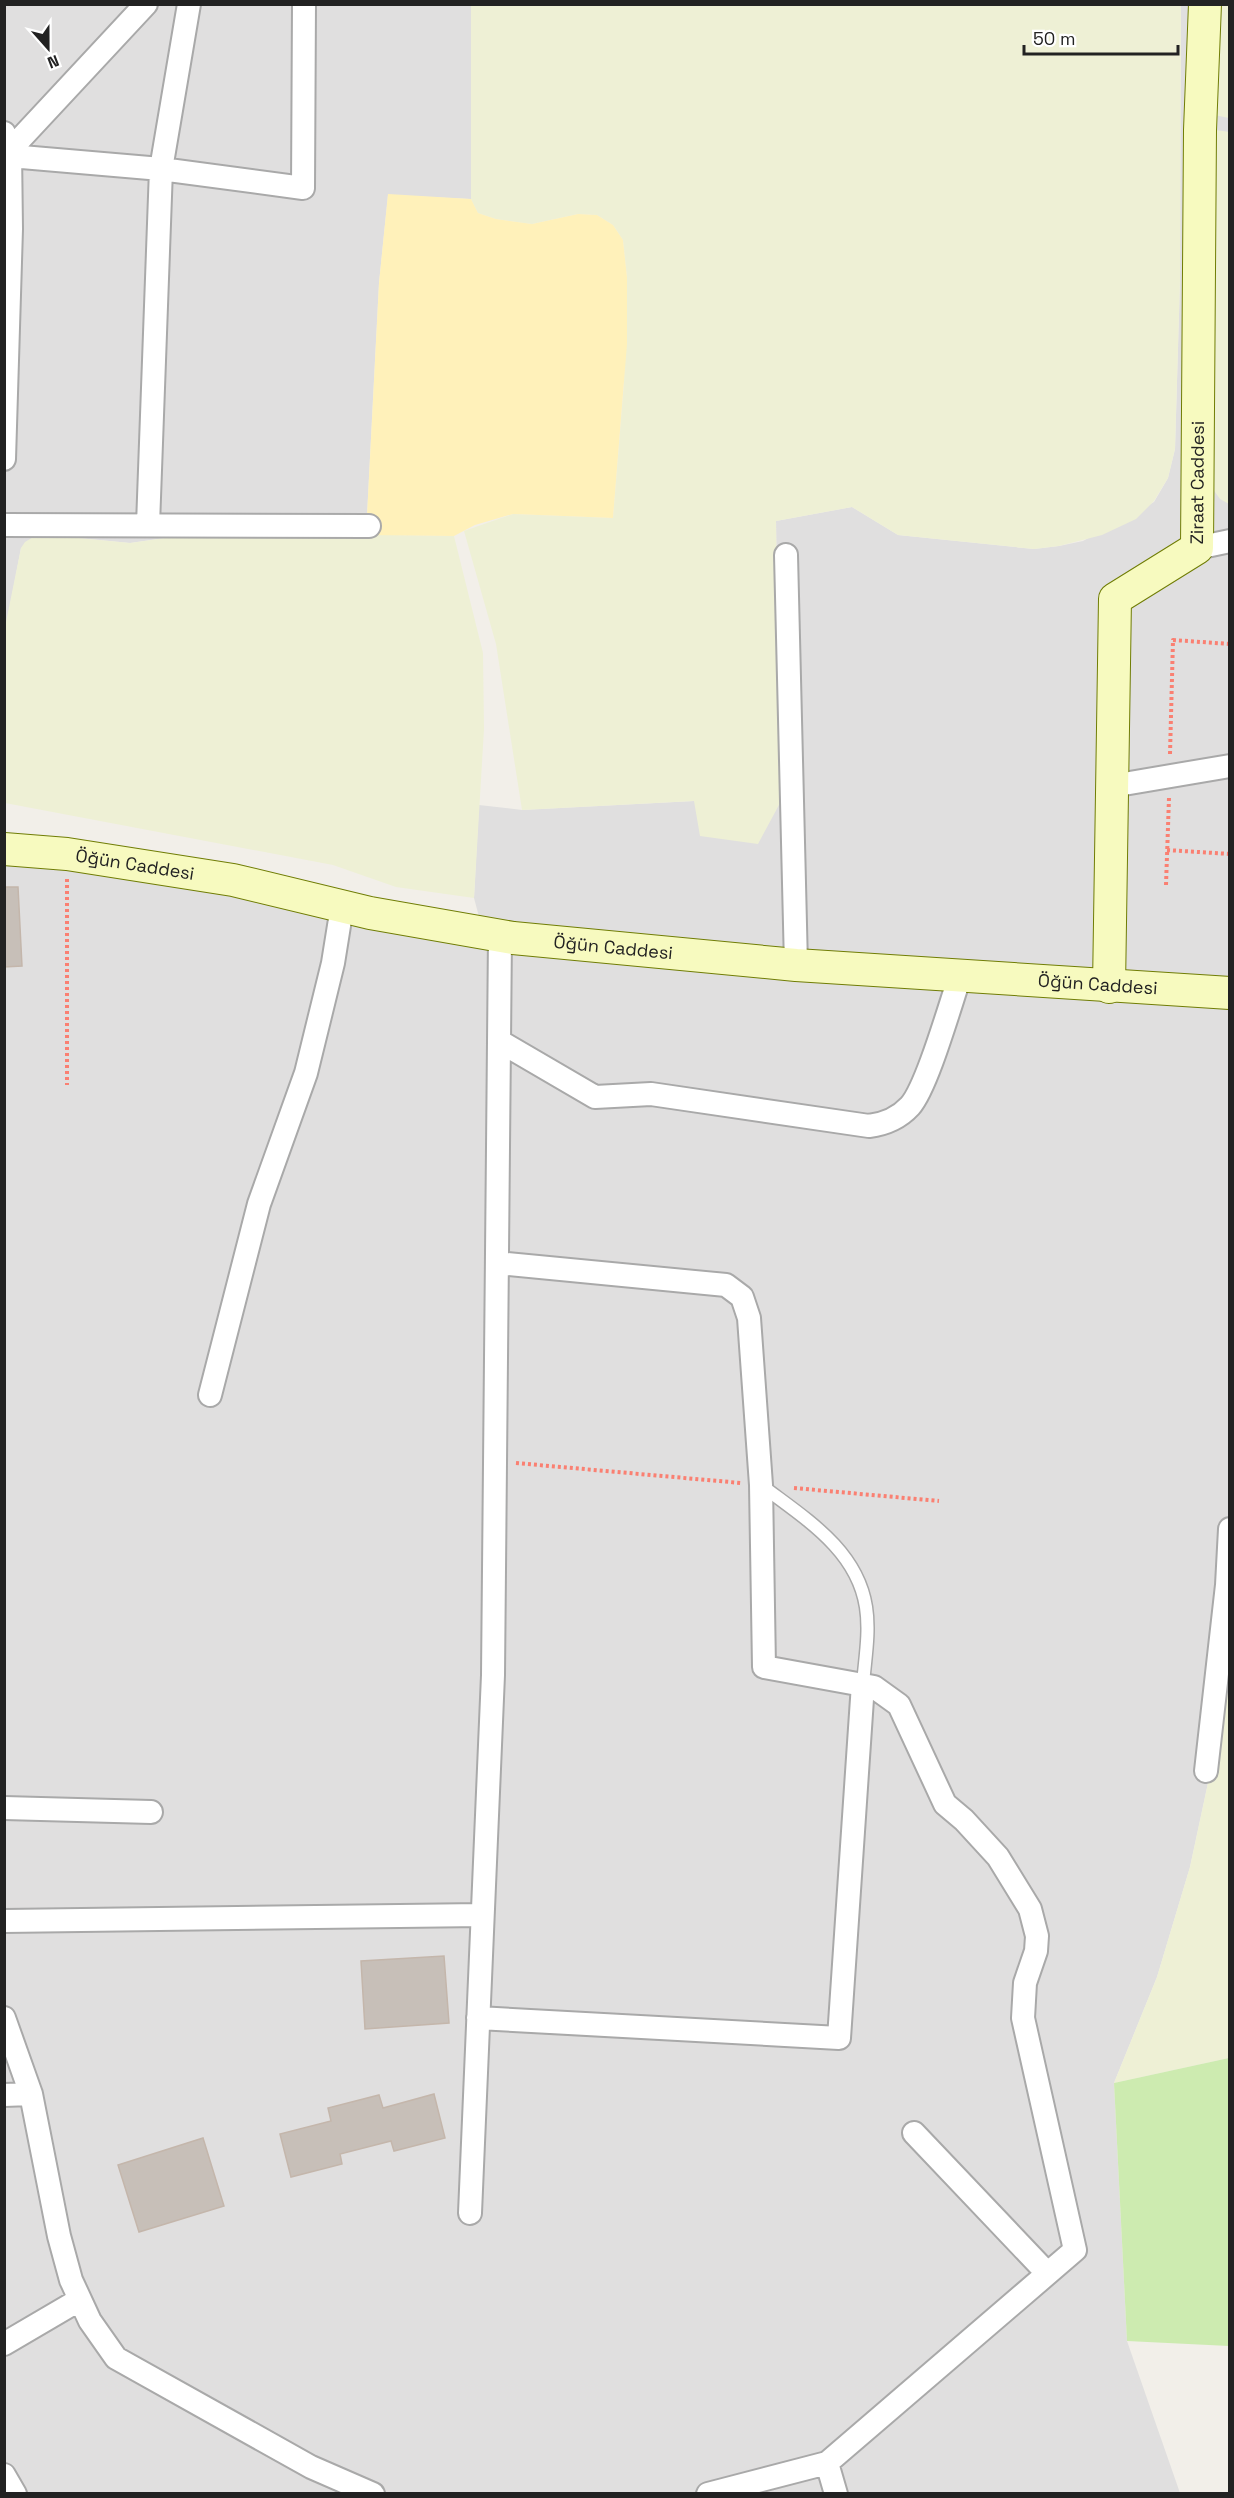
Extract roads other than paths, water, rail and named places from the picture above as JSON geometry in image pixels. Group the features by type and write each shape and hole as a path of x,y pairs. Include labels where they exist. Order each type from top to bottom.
{"street":[{"path":"4,459 8,394 6,308 11,229 7,147 146,4"},
{"path":"148,525 161,169 189,4"},
{"path":"7,147 303,188 304,4"},
{"name":"Ziraat Caddesi","path":"1109,987 1115,599 1197,548 1201,99 1205,4"},
{"path":"4,525 369,526"},
{"path":"1197,548 1230,541"},
{"path":"786,555 796,964"},
{"path":"1112,786 1230,766"},
{"name":"Öğün Caddesi","path":"4,849 67,854 233,880 342,907 500,936 796,964 1109,987 1229,993"},
{"path":"210,1395 259,1204 292,1117 312,1051 333,963 342,907"},
{"path":"470,2213 493,1676 500,936"},
{"path":"499,1041 596,1097 651,1094 869,1126 880,1124 901,1114 918,1095 960,976"},
{"path":"1229,993 1230,1004"},
{"path":"497,1263 726,1285 735,1290 745,1304 749,1318 761,1485 764,1667 863,1684 884,1691 899,1705 945,1804 964,1820 998,1857 1035,1920 1036,1951 1025,1983 1023,2018 1075,2250 827,2463 708,2493"},
{"path":"1206,1771 1227,1585 1230,1529"},
{"path":"478,2018 839,2038 863,1684"},
{"path":"4,1808 151,1812"},
{"path":"4,1921 482,1915"},
{"path":"4,2018 31,2094 64,2258 80,2300 116,2358 311,2467 373,2493"},
{"path":"4,2094 31,2094"},
{"path":"914,2133 1047,2273"},
{"path":"4,2344 80,2300"},
{"path":"827,2463 836,2493"},
{"path":"4,2475 15,2493"}],"lane":[{"path":"761,1485 817,1527 841,1551 854,1573 866,1606 868,1623 863,1684"}]}
